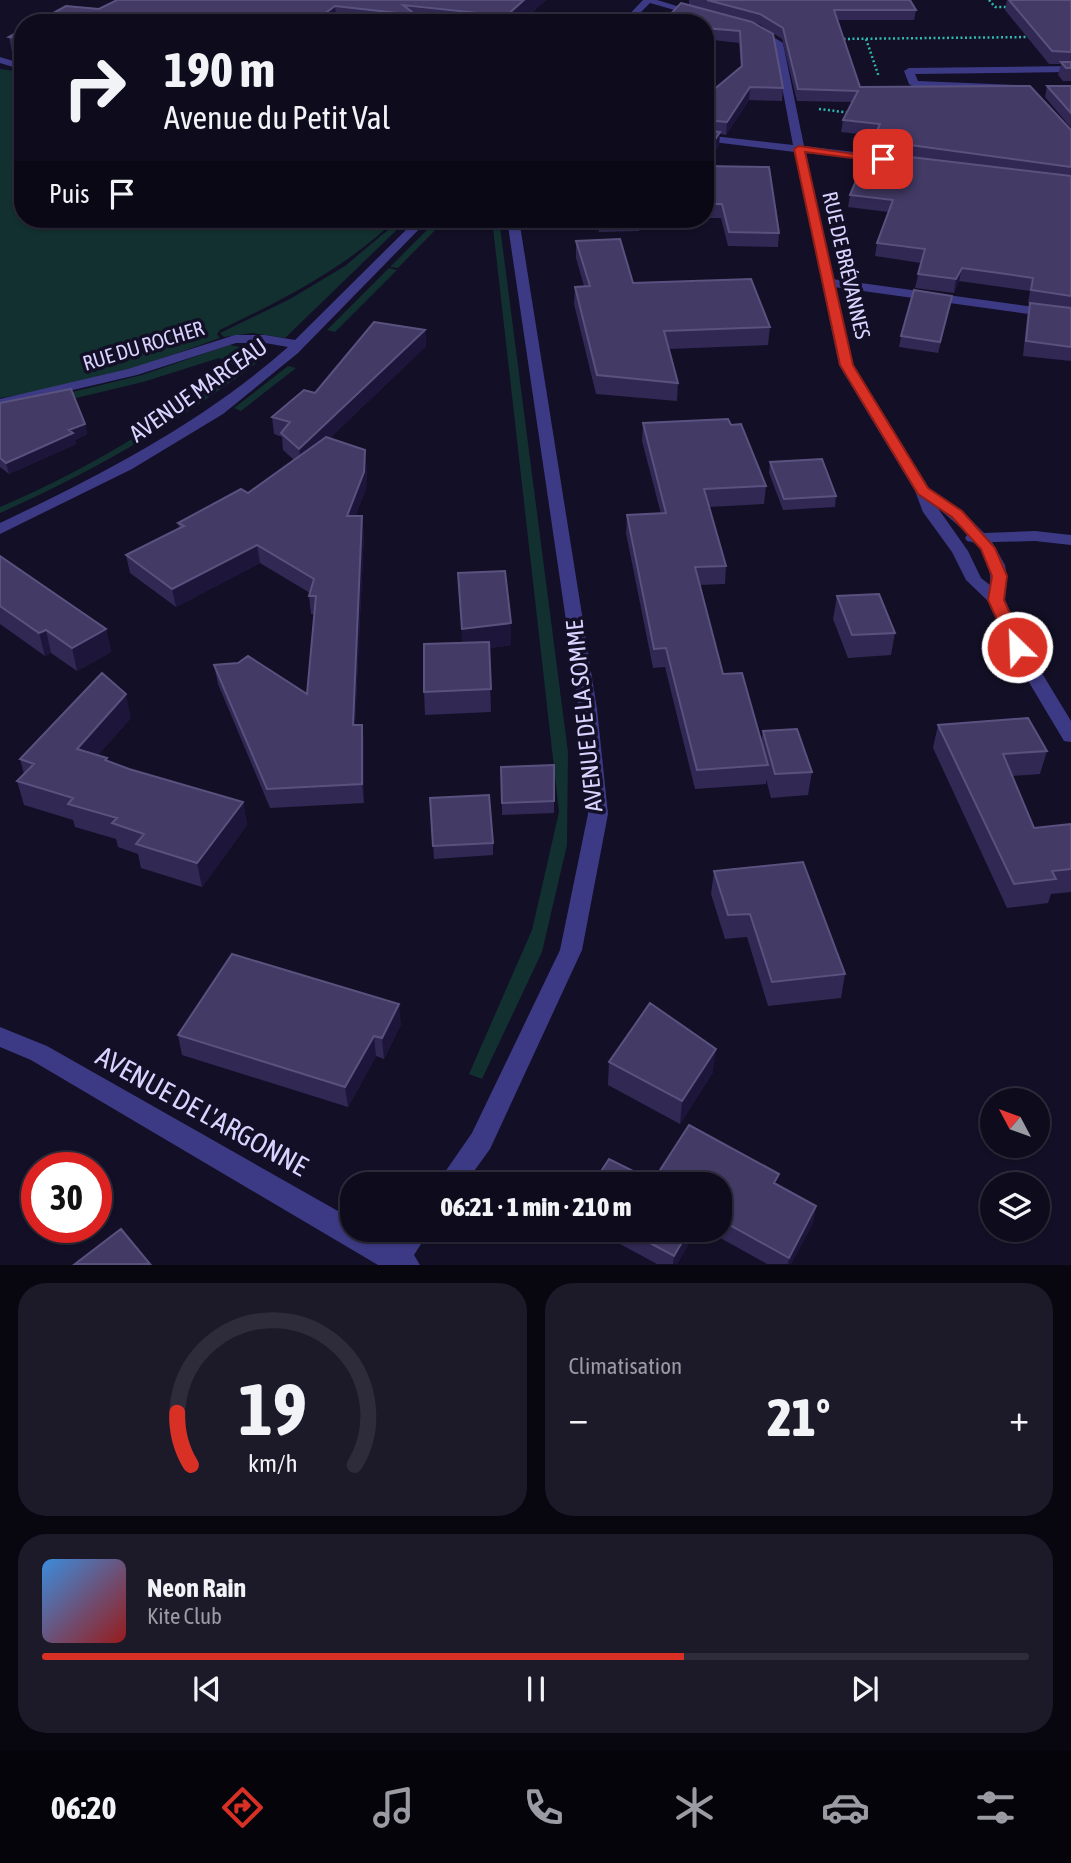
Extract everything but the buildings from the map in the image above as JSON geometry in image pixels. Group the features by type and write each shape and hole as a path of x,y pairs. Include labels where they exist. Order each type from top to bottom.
{"street":[{"path":"634,14 648,0 701,14"},
{"path":"667,5 694,1"},
{"path":"744,25 775,40"},
{"name":"RUE DE BRÉVANNES","path":"775,40 846,365 923,491 931,512 952,541 974,580 996,600 1017,647 1071,736"},
{"path":"1016,71 1028,87 914,84 909,71 1071,69"},
{"path":"714,139 897,160"},
{"name":"AVENUE MARCEAU","path":"0,529 93,485 174,439 246,390 298,345 414,228"},
{"name":"AVENUE DE LA SOMME","path":"458,1172 481,1141 571,950 598,814 588,709 514,228"},
{"path":"827,282 1071,316"},
{"name":"RUE DU ROCHER","path":"0,403 132,372 234,339 265,339 298,345"},
{"name":"RUE DE BRÉVANNES","path":"923,491 957,514 988,548 999,576 996,600"},
{"path":"952,541 1035,536 1071,540"},
{"name":"AVENUE DE L'ARGONNE","path":"0,1037 39,1053 398,1262"},
{"path":"398,1262 410,1242"}],"path":[{"path":"989,0 995,7 1020,8"},
{"path":"775,40 1044,37"},
{"path":"866,39 879,77"},
{"path":"790,105 853,114"}],"green space":[{"path":"0,69 14,71 14,228 387,228 331,270 288,296 220,330 217,334 220,338 144,365 54,389 0,398"},
{"path":"390,228 399,228 285,338 253,333 224,337 220,333 290,299 345,266"},
{"path":"429,228 437,228 398,268 390,267"},
{"path":"493,228 500,228 568,752 567,845 542,952 482,1079 469,1074 532,930 559,812"},
{"path":"389,268 397,270 335,332 327,330"},
{"path":"229,345 253,349 261,360 199,404 135,444 0,513 0,507 63,478 124,444 240,368 219,358 143,382 76,398 72,392 142,375"},
{"path":"288,366 296,368 241,411 234,408"}],"route":[{"path":"883,159 799,149 846,365 923,491 957,514 988,548 999,576 996,600 1017,647"}]}
